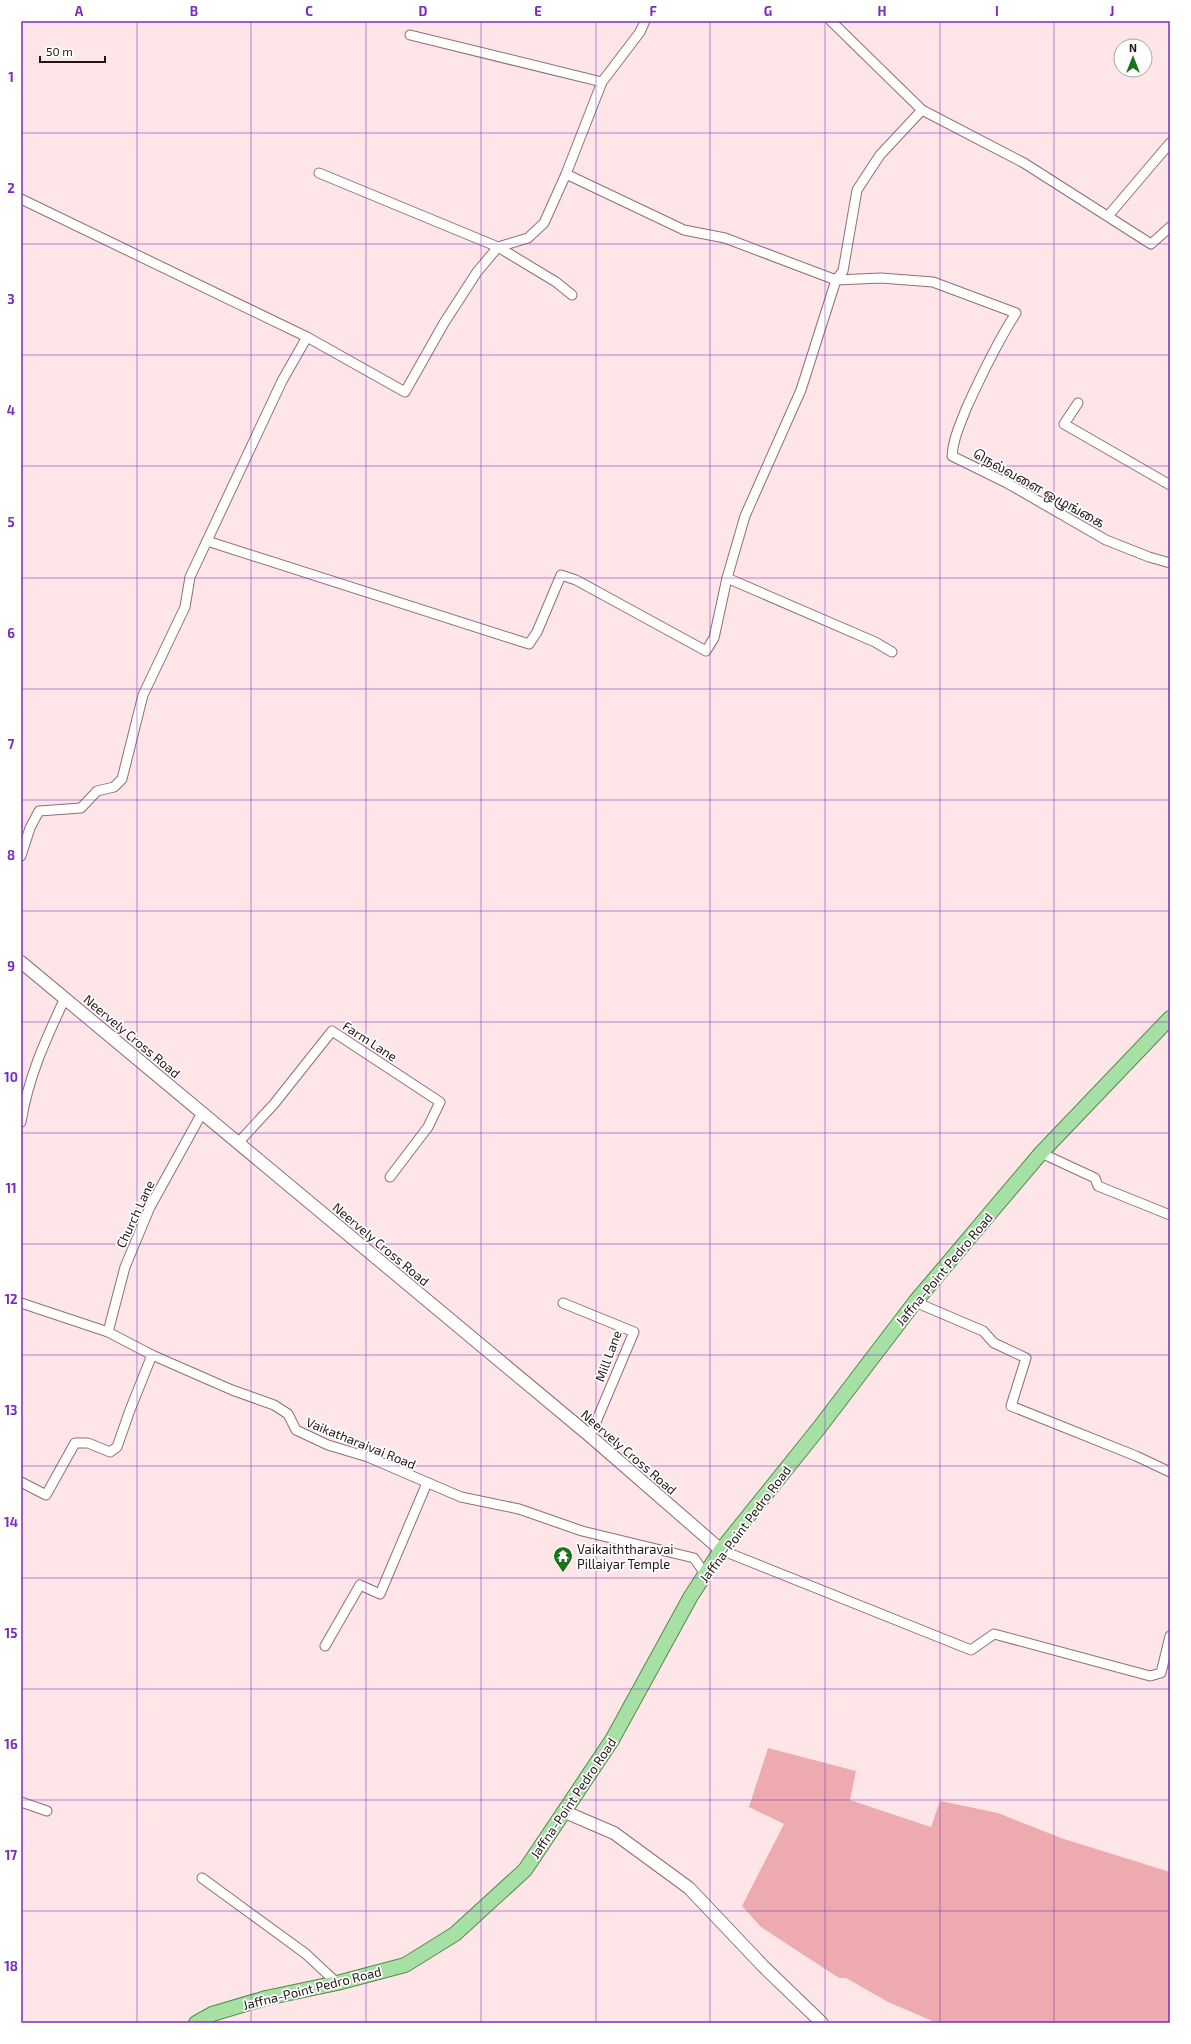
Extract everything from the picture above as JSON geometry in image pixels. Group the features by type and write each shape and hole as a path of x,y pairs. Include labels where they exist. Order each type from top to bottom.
{"main road":[{"name":"Jaffna-Point Pedro Road","path":"196,2023 212,2014 266,1998 337,1983 405,1965 455,1934 525,1870 612,1740 691,1596 721,1550 820,1428 915,1302 1041,1153 1170,1018"}],"street":[{"path":"21,199 307,337 405,392 444,323 477,272 498,247 528,238 544,223 566,174 602,82 640,32 645,21"},
{"path":"831,21 922,110 1024,164 1151,244 1170,227"},
{"path":"410,35 602,82"},
{"path":"207,542 529,644 537,632 561,575 576,580 706,651 714,638 727,578 745,516 801,390 836,280 843,271 857,190 880,155 922,110"},
{"path":"1108,216 1170,143"},
{"path":"319,173 498,247 556,282 572,295"},
{"name":"நெல்வளை ஒழுங்கை","path":"566,174 684,230 725,238 836,280 882,278 933,282 1016,313 997,342 971,398 952,442 952,456 1007,483 1106,540 1149,557 1170,563"},
{"path":"21,856 30,828 39,811 81,808 97,791 114,787 122,779 142,695 186,607 190,577 282,381 307,337"},
{"path":"1078,403 1064,424 1170,485"},
{"path":"727,578 875,642 892,652"},
{"name":"Neervely Cross Road","path":"21,962 590,1436 721,1550"},
{"path":"21,1122 23,1100 40,1051 65,998"},
{"name":"Farm Lane","path":"238,1143 274,1104 332,1031 440,1102 428,1127 390,1177"},
{"name":"Church Lane","path":"108,1332 126,1263 150,1207 202,1113"},
{"path":"1041,1153 1095,1178 1098,1186 1112,1193 1170,1215"},
{"path":"915,1302 983,1331 994,1343 1026,1358 1011,1406 1136,1456 1170,1472"},
{"name":"Mill Lane","path":"564,1303 634,1332 590,1436"},
{"name":"Vaikatharaivai Road","path":"21,1304 108,1332 152,1355 232,1390 274,1405 288,1414 296,1430 328,1445 368,1457 460,1498 519,1508 582,1531 694,1558 705,1574"},
{"path":"21,1482 46,1495 75,1443 88,1443 110,1452 118,1447 130,1410 152,1355"},
{"path":"325,1646 360,1585 380,1594 427,1483"},
{"path":"721,1550 971,1650 994,1634 1150,1676 1161,1672 1170,1636"},
{"path":"21,1802 47,1811"},
{"path":"565,1812 614,1833 689,1888 763,1966 822,2023"},
{"path":"202,1878 306,1954 337,1983"}],"shaded area":[{"path":"768,1748 856,1771 850,1800 931,1827 940,1801 998,1813 1061,1838 1170,1872 1170,2023 937,2023 888,2002 846,1978 839,1978 761,1927 742,1906 784,1824 749,1807"}],"place":[{"name":"Vaikaiththaravai Pillaiyar Temple","path":"563,1573"}]}
